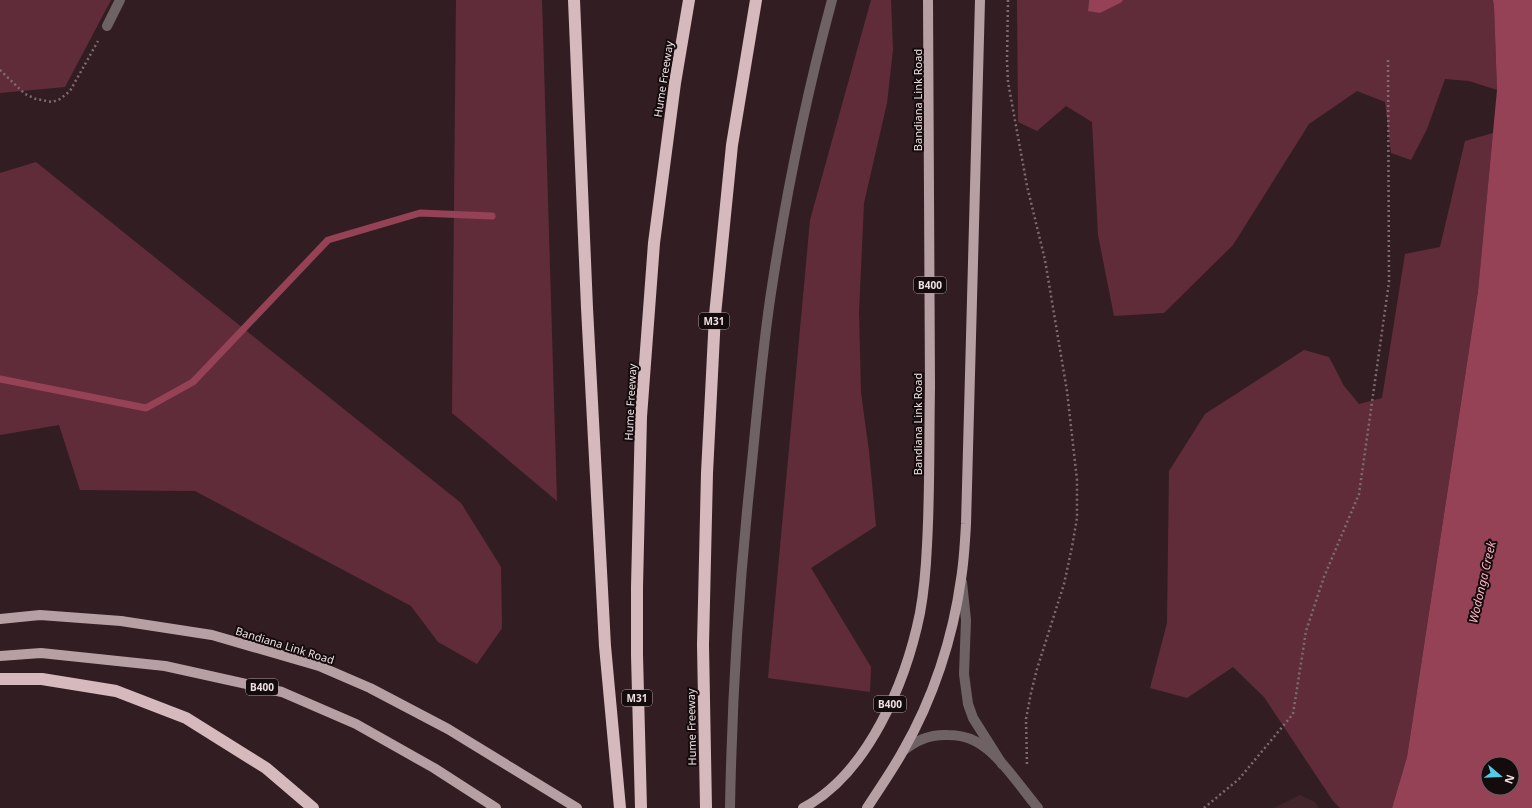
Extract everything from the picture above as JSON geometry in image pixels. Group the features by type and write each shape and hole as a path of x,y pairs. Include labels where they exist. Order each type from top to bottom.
{"highway":[{"path":"574,0 587,308 605,646 620,808"},
{"name":"Hume Freeway","path":"641,808 637,587 641,417 654,243 675,83 689,0"},
{"name":"Hume Freeway","path":"706,808 703,645 707,473 715,315 732,145 756,0"},
{"path":"0,679 42,679 116,691 186,718 266,768 313,808"}],"main road":[{"name":"Bandiana Link Road","path":"803,808 830,789 844,776 860,757 873,737 900,681 920,613 926,564 929,478 928,0"},
{"name":"B400","path":"867,808 903,751 927,702 942,662 957,605 962,578 966,524 980,0"},
{"name":"Bandiana Link Road","path":"0,619 40,615 122,621 212,635 318,666 370,688 448,729 577,808"},
{"name":"B400","path":"0,656 41,653 165,666 282,692 356,724 434,768 496,808"}],"street":[{"path":"107,26 120,0"},
{"path":"730,808 734,674 747,506 770,300 809,91 832,0"},
{"path":"962,578 966,620 964,674 968,704 973,718 1002,764"},
{"path":"903,751 922,739 937,735 951,735 967,738 982,744 1002,764 1038,808"}],"path":[{"path":"1008,0 1008,82 1027,186 1045,260 1067,391 1077,480 1077,518 1072,547 1064,584 1036,669 1028,713 1026,745 1027,764 1029,770"},
{"path":"0,70 26,94 36,99 52,102 60,99 70,91 107,26"},
{"path":"1204,808 1239,779 1293,714 1306,631 1324,577 1359,494 1389,282 1388,60"}],"shaded area":[{"path":"0,0 111,0 65,87 0,93"},
{"path":"456,0 542,0 557,501 452,413"},
{"path":"871,0 891,0 893,50 887,103 864,203 859,312 861,393 869,451 876,526 811,568 871,667 870,692 768,678 810,220"},
{"path":"1017,0 1089,0 1088,11 1122,2 1123,0 1493,0 1497,90 1469,81 1445,79 1427,129 1411,160 1391,153 1385,102 1357,91 1309,124 1233,245 1164,313 1114,316 1098,235 1092,122 1066,106 1037,131 1018,122"},
{"path":"1493,133 1478,291 1407,757 1392,808 1340,808 1333,801 1264,697 1233,667 1187,698 1150,688 1167,623 1169,471 1205,414 1304,350 1329,357 1344,386 1359,404 1382,398 1405,254 1440,247 1465,141"},
{"path":"36,162 461,503 501,567 502,628 477,664 438,642 411,606 195,491 80,490 59,425 0,435 0,173"},
{"path":"1300,795 1315,802 1319,808 1274,808"}],"water":[{"path":"1089,0 1123,0 1122,2 1100,13 1088,11"},
{"name":"Wodonga Creek","path":"1493,0 1532,0 1532,808 1392,808 1407,757 1478,291 1497,90"}],"waterway":[{"path":"0,379 146,408 193,382 328,240 420,213 492,216"}]}
